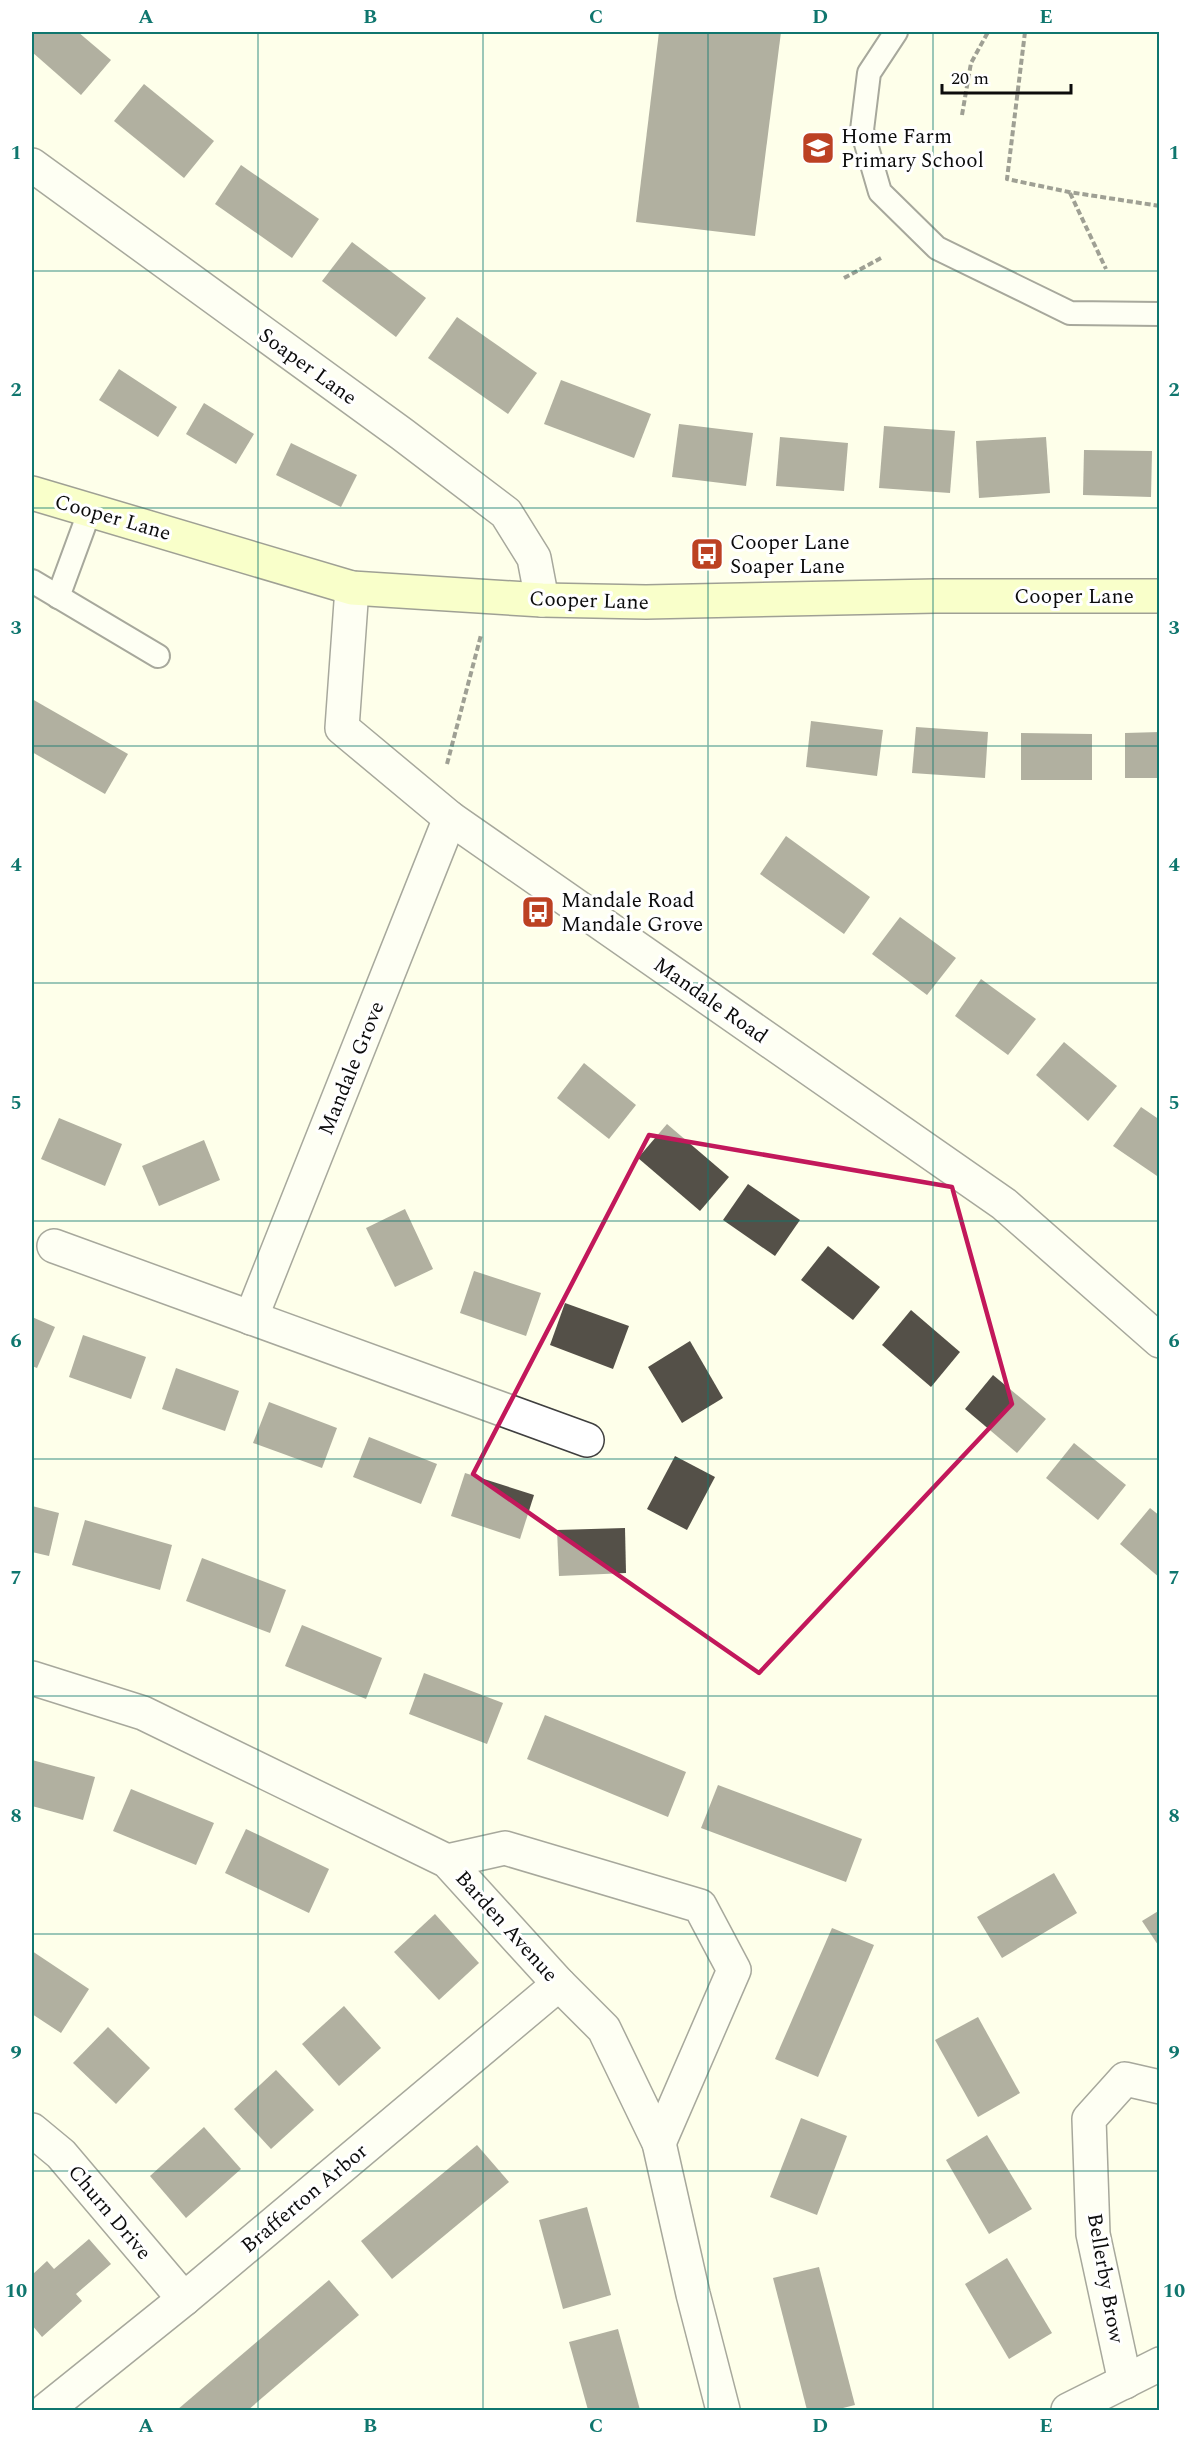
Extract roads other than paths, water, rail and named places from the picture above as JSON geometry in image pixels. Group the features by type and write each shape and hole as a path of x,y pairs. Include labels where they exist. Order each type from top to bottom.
{"main road":[{"name":"Cooper Lane","path":"32,494 352,588 542,600 646,602 936,596 1160,596"}],"street":[{"name":"Soaper Lane","path":"32,165 402,434 506,513 534,558 542,600"},
{"name":"Mandale Road","path":"352,588 342,728 450,818 1004,1204 1160,1341"},
{"name":"Mandale Grove","path":"251,1318 450,818"},
{"path":"54,1246 587,1440"},
{"name":"Barden Avenue","path":"32,1678 143,1713 447,1861 604,2029 659,2143 693,2294 723,2410"},
{"path":"447,1861 505,1848 700,1906 734,1970 659,2143"},
{"name":"Brafferton Arbor","path":"46,2410 184,2299 560,1984"},
{"name":"Bellerby Brow","path":"1125,2382 1093,2234 1089,2119 1125,2079 1160,2087"},
{"name":"Churn Drive","path":"32,2130 61,2154 184,2299"},
{"path":"1068,2410 1160,2364"}],"lane":[{"path":"896,32 869,73 862,130 880,192 937,248 1070,314 1160,314"},
{"path":"58,597 90,510"},
{"path":"32,581 158,656"}],"place":[{"name":"Home Farm Primary School","path":"818,148"},
{"name":"Cooper Lane Soaper Lane","path":"707,554"},
{"name":"Mandale Road Mandale Grove","path":"538,912"}]}
